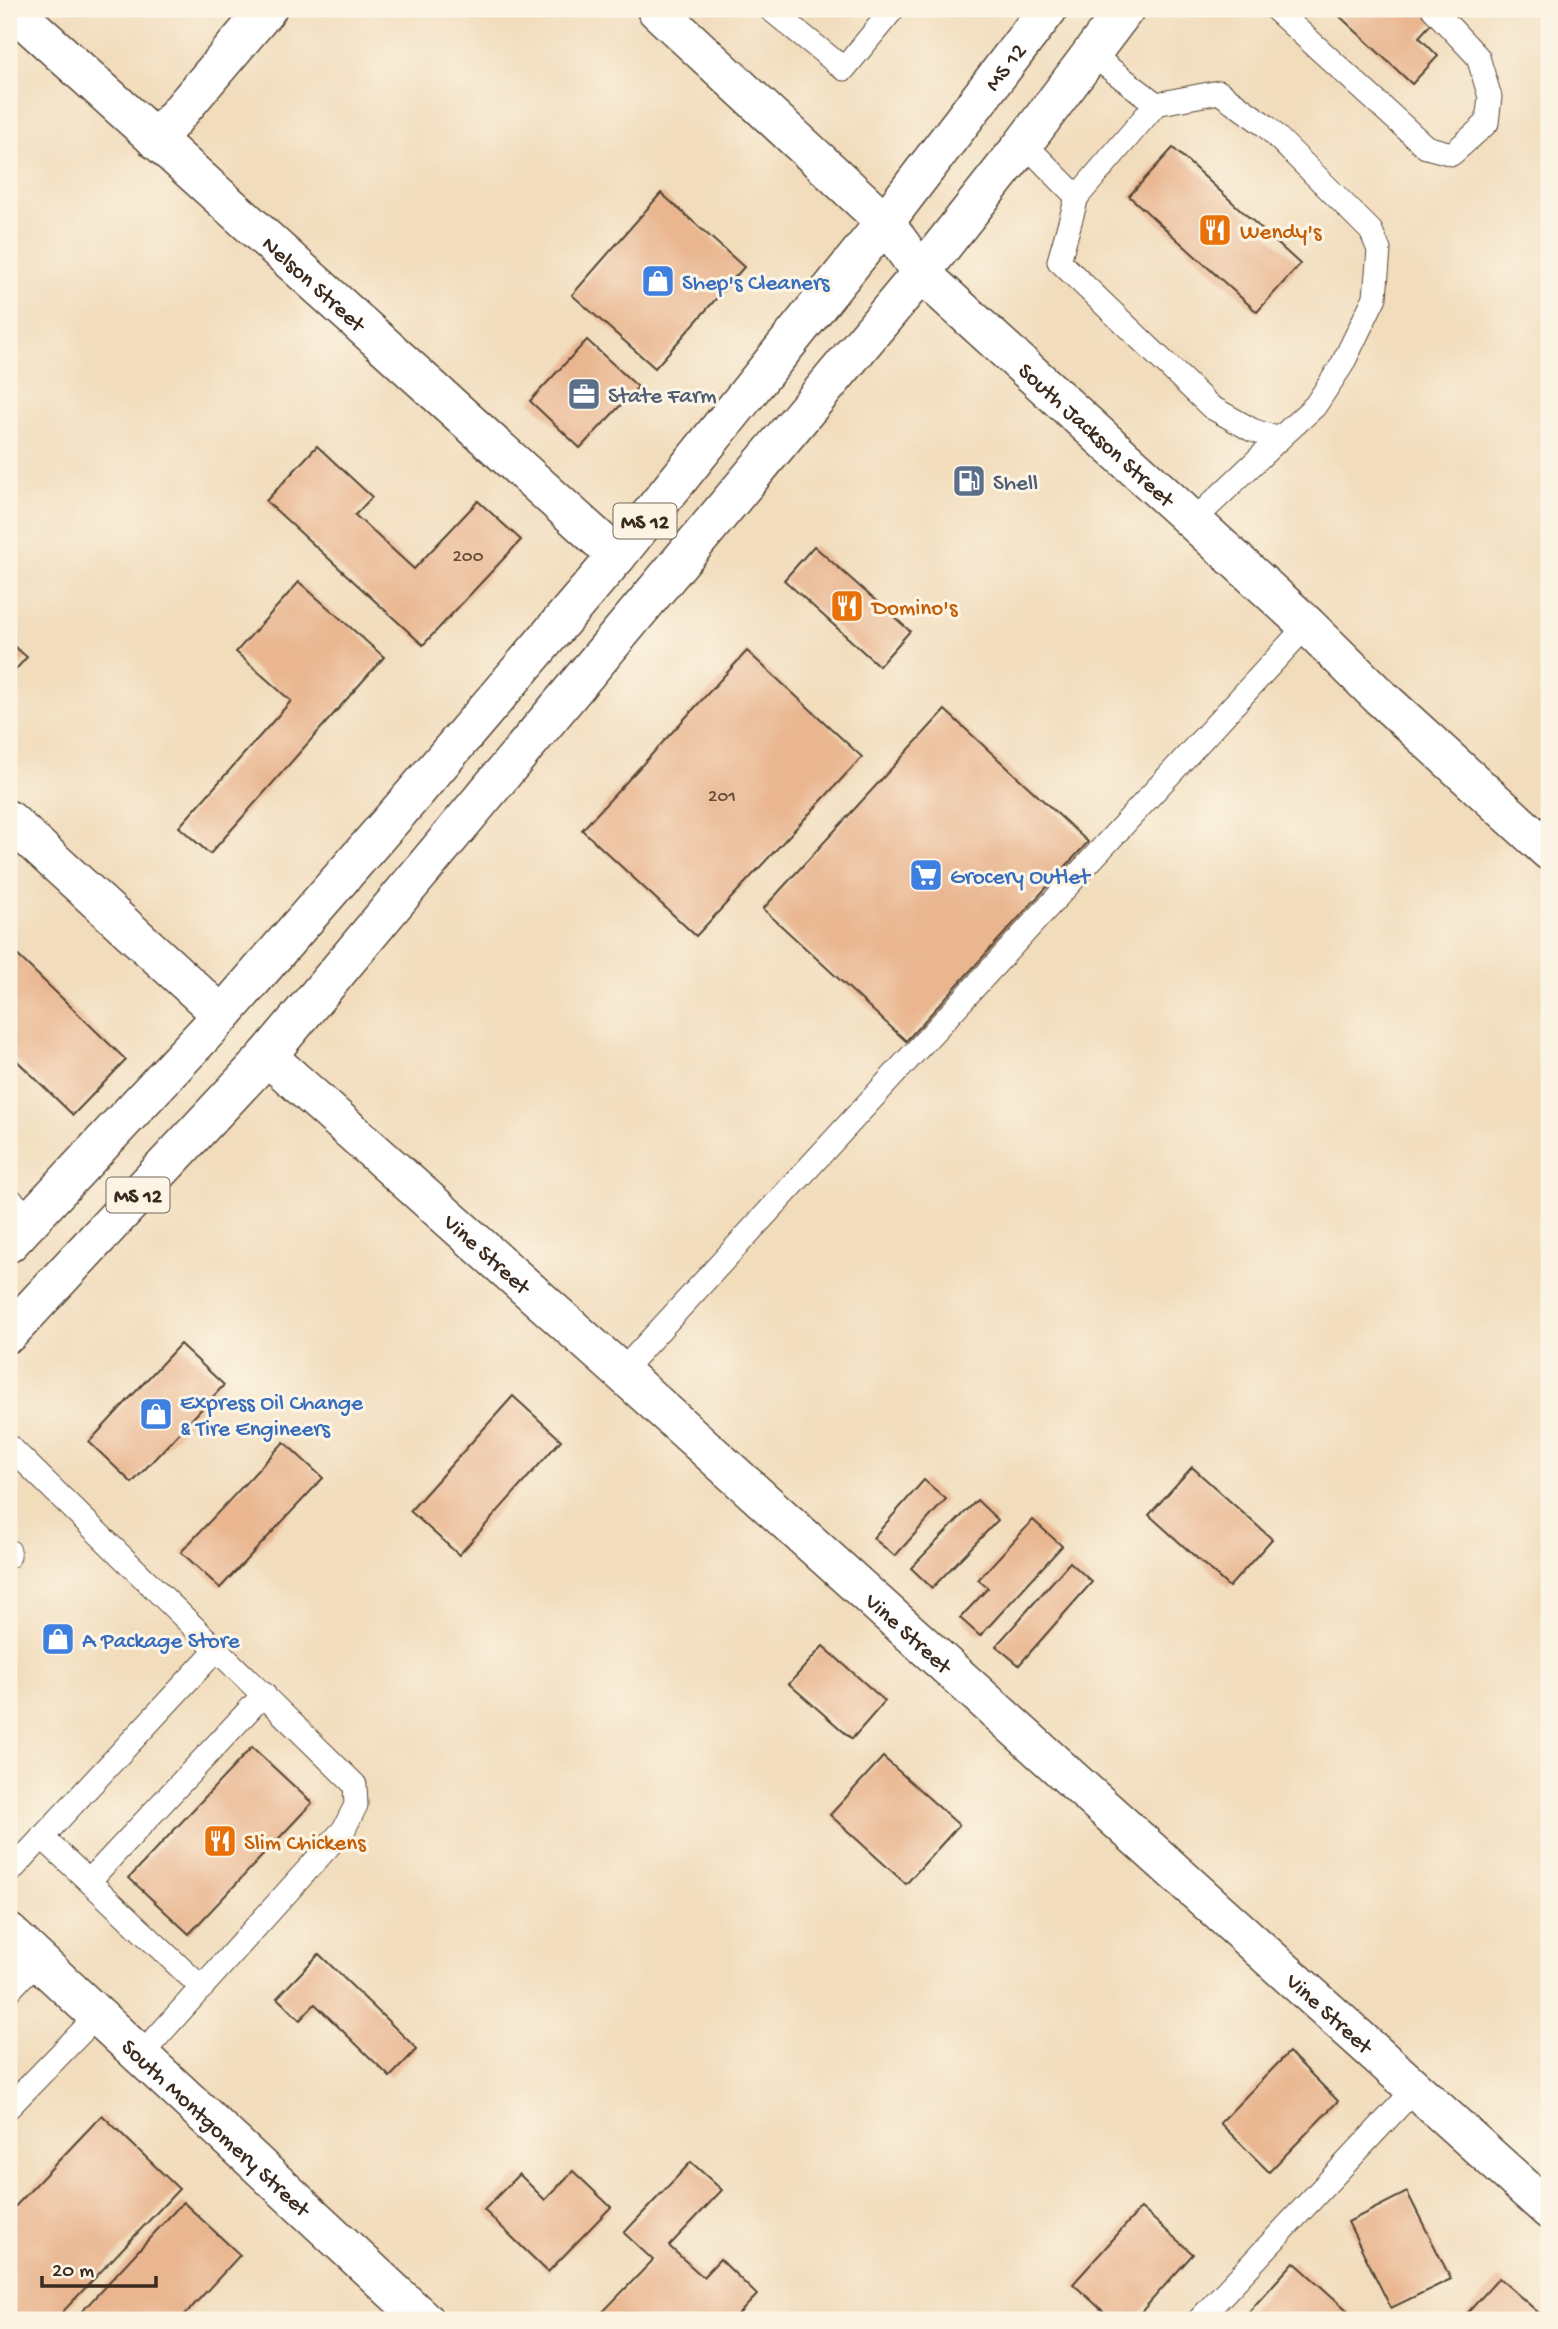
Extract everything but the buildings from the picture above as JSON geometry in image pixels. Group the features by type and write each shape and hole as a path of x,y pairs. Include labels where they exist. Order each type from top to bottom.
{"main road":[{"name":"Nelson Street","path":"12,9 617,556"},
{"path":"156,139 267,9"},
{"name":"South Jackson Street","path":"656,9 885,222 921,273 1307,625 1405,721 1549,851"},
{"name":"MS 12","path":"16,1220 222,1015 418,791 617,556 885,222 1048,9"},
{"name":"MS 12","path":"9,1333 267,1056 921,273 1024,144 1125,9"},
{"path":"9,820 222,1015"},
{"name":"Vine Street","path":"267,1056 1549,2210"},
{"name":"South Montgomery Street","path":"9,1933 424,2320"}],"lane":[{"path":"770,9 844,69 893,9"},
{"path":"1275,9 1426,147 1452,154 1487,123 1490,97 1478,57 1433,9"},
{"path":"1091,54 1156,104"},
{"path":"1193,521 1315,406 1342,365 1375,297 1379,250 1371,231 1266,126 1219,92 1156,104 1077,197 1059,261 1211,407 1252,430 1279,439"},
{"path":"1024,144 1077,197"},
{"path":"621,1372 1307,625"},
{"path":"9,1446 355,1785 356,1805 344,1829 141,2055"},
{"path":"9,1873 216,1649"},
{"path":"89,1881 264,1694"},
{"path":"42,1837 202,1988"},
{"path":"9,1991 38,1960"},
{"path":"9,2106 98,2015"},
{"path":"1199,2320 1415,2089"}],"place":[{"name":"Wendy's","path":"1215,230"},
{"name":"Shep's Cleaners","path":"658,281"},
{"name":"State Farm","path":"584,394"},
{"name":"Shell","path":"969,481"},
{"name":"Domino's","path":"847,606"},
{"name":"Grocery Outlet","path":"926,875"},
{"name":"Express Oil Change & Tire Engineers","path":"156,1414"},
{"name":"A Package Store","path":"58,1639"},
{"name":"Slim Chickens","path":"220,1841"}]}
